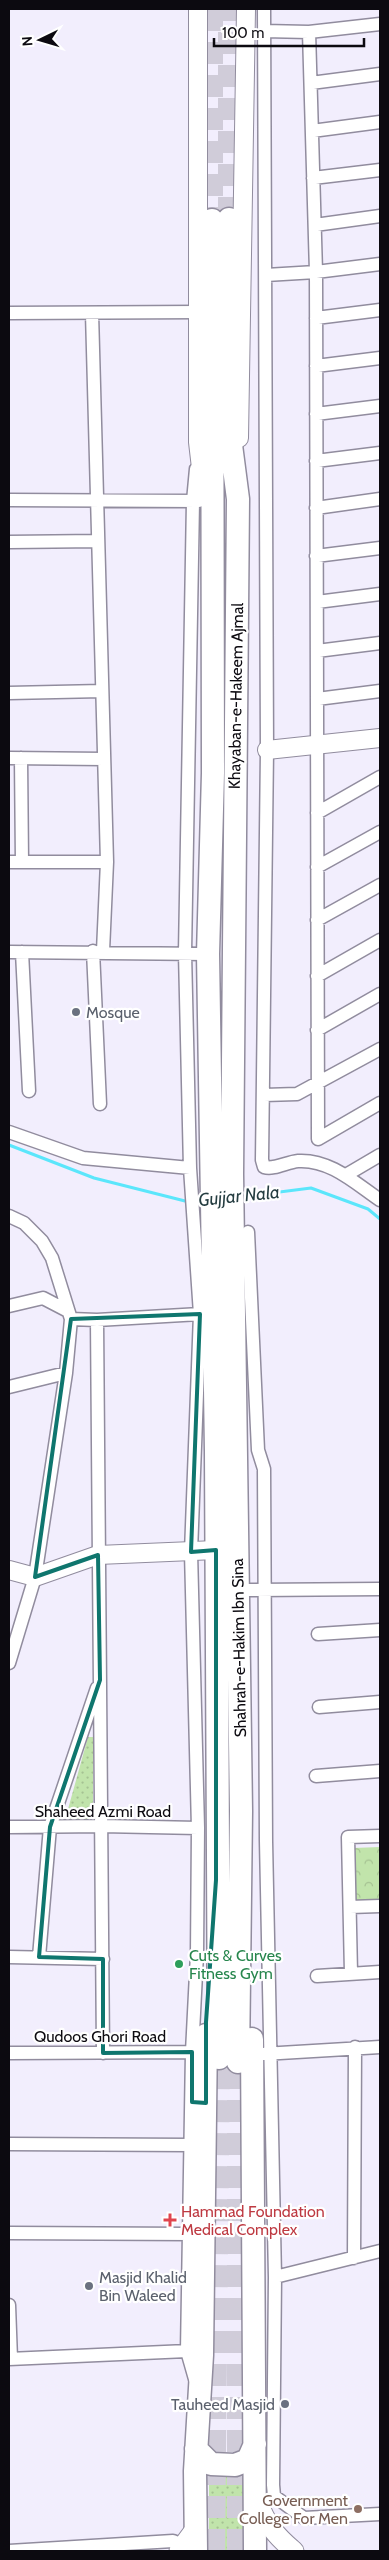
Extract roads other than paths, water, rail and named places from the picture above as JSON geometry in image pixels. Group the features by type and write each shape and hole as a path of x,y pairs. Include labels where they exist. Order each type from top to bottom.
{"highway":[{"name":"Khayaban-e-Hakeem Ajmal","path":"221,220 228,422 238,499 222,1170 208,954 213,774 214,489 221,220"},
{"path":"222,1170 231,1233"},
{"name":"Shahrah-e-Hakim Ibn Sina","path":"231,1233 216,1550 216,1880 245,2057"},
{"name":"Shahrah-e-Hakim Ibn Sina","path":"231,1233 239,1590 241,1886 245,2057"},
{"path":"189,2544 199,2396 199,2103 216,1880"},
{"path":"245,2057 256,2551"},
{"path":"196,2449 211,2464 234,2465 248,2460 255,2444"}],"main road":[{"path":"254,2488 265,2522 294,2551"}],"street":[{"path":"198,9 198,501 185,953 190,1168 200,1314 191,1552 198,1828 198,1954 192,2052 199,2103 191,2146 187,2351 199,2396"},
{"path":"238,499 246,9"},
{"path":"264,9 267,750 264,1095 261,1142 264,1167 269,1169 297,1161 314,1161 346,1175 380,1200"},
{"path":"264,31 310,32 380,24"},
{"path":"310,32 316,272 316,1085 318,1138 380,1103"},
{"path":"311,83 380,74"},
{"path":"312,131 380,122"},
{"path":"313,178 380,170"},
{"path":"315,225 380,216"},
{"path":"266,275 316,272 380,264"},
{"path":"316,318 380,310"},
{"path":"9,313 199,312"},
{"path":"92,313 107,862 98,952 100,1104"},
{"path":"316,366 380,358"},
{"path":"316,414 380,406"},
{"path":"316,460 380,452"},
{"path":"9,500 198,501"},
{"path":"316,508 380,500"},
{"path":"198,501 207,633 212,654"},
{"path":"9,542 98,541"},
{"path":"316,556 380,548"},
{"path":"317,602 380,594"},
{"path":"317,651 380,643"},
{"path":"9,693 102,691"},
{"path":"317,699 380,692"},
{"path":"267,750 380,738"},
{"path":"104,759 15,758 15,862 107,862"},
{"path":"317,813 380,777"},
{"path":"317,867 380,832"},
{"path":"317,920 380,885"},
{"path":"317,976 380,940"},
{"path":"29,1091 15,952 208,954"},
{"path":"316,1030 380,994"},
{"path":"264,1095 297,1094 380,1049"},
{"path":"9,1132 83,1158 190,1168"},
{"path":"346,1175 380,1155"},
{"path":"9,1216 24,1223 42,1241 52,1258 70,1315 66,1373 35,1577 9,1663"},
{"path":"231,1233 258,1450 264,1469 266,1590 245,2057 275,2277 274,2496 304,2518 380,2514"},
{"path":"9,1306 43,1298 70,1315 97,1320 200,1314"},
{"path":"97,1320 103,2053"},
{"path":"9,1388 66,1373"},
{"path":"9,1570 35,1577 98,1555 216,1550"},
{"path":"239,1590 380,1589"},
{"path":"318,1634 380,1630"},
{"path":"39,1957 50,1826 100,1680"},
{"path":"319,1707 380,1702"},
{"path":"316,1776 380,1771"},
{"name":"Shaheed Azmi Road","path":"9,1827 198,1828"},
{"path":"351,1973 348,1837 380,1836"},
{"path":"350,1907 380,1906"},
{"path":"9,1957 103,1959"},
{"path":"317,1976 380,1972"},
{"path":"245,2057 355,2047 380,2047"},
{"path":"354,2258 355,2047"},
{"name":"Qudoos Ghori Road","path":"9,2053 192,2052"},
{"path":"9,2144 191,2146"},
{"path":"9,2233 190,2234"},
{"path":"275,2277 380,2251"},
{"path":"9,2305 10,2359 187,2351"},
{"path":"9,2551 173,2541 189,2544"}],"waterway":[{"name":"Gujjar Nala","path":"9,1145 94,1178 189,1202"},
{"name":"Gujjar Nala","path":"240,1197 311,1188 368,1209 380,1219"}],"tunnel":[{"path":"212,9 212,220"},
{"path":"229,9 229,219"},
{"path":"214,2551 219,2058"},
{"path":"238,2062 238,2551"}],"place":[{"name":"Mosque","path":"76,1012"},
{"name":"Cuts & Curves Fitness Gym","path":"179,1964"},
{"name":"Hammad Foundation Medical Complex","path":"170,2220"},
{"name":"Masjid Khalid Bin Waleed","path":"89,2286"},
{"name":"Tauheed Masjid","path":"285,2404"},
{"name":"Government College For Men","path":"358,2509"}]}
